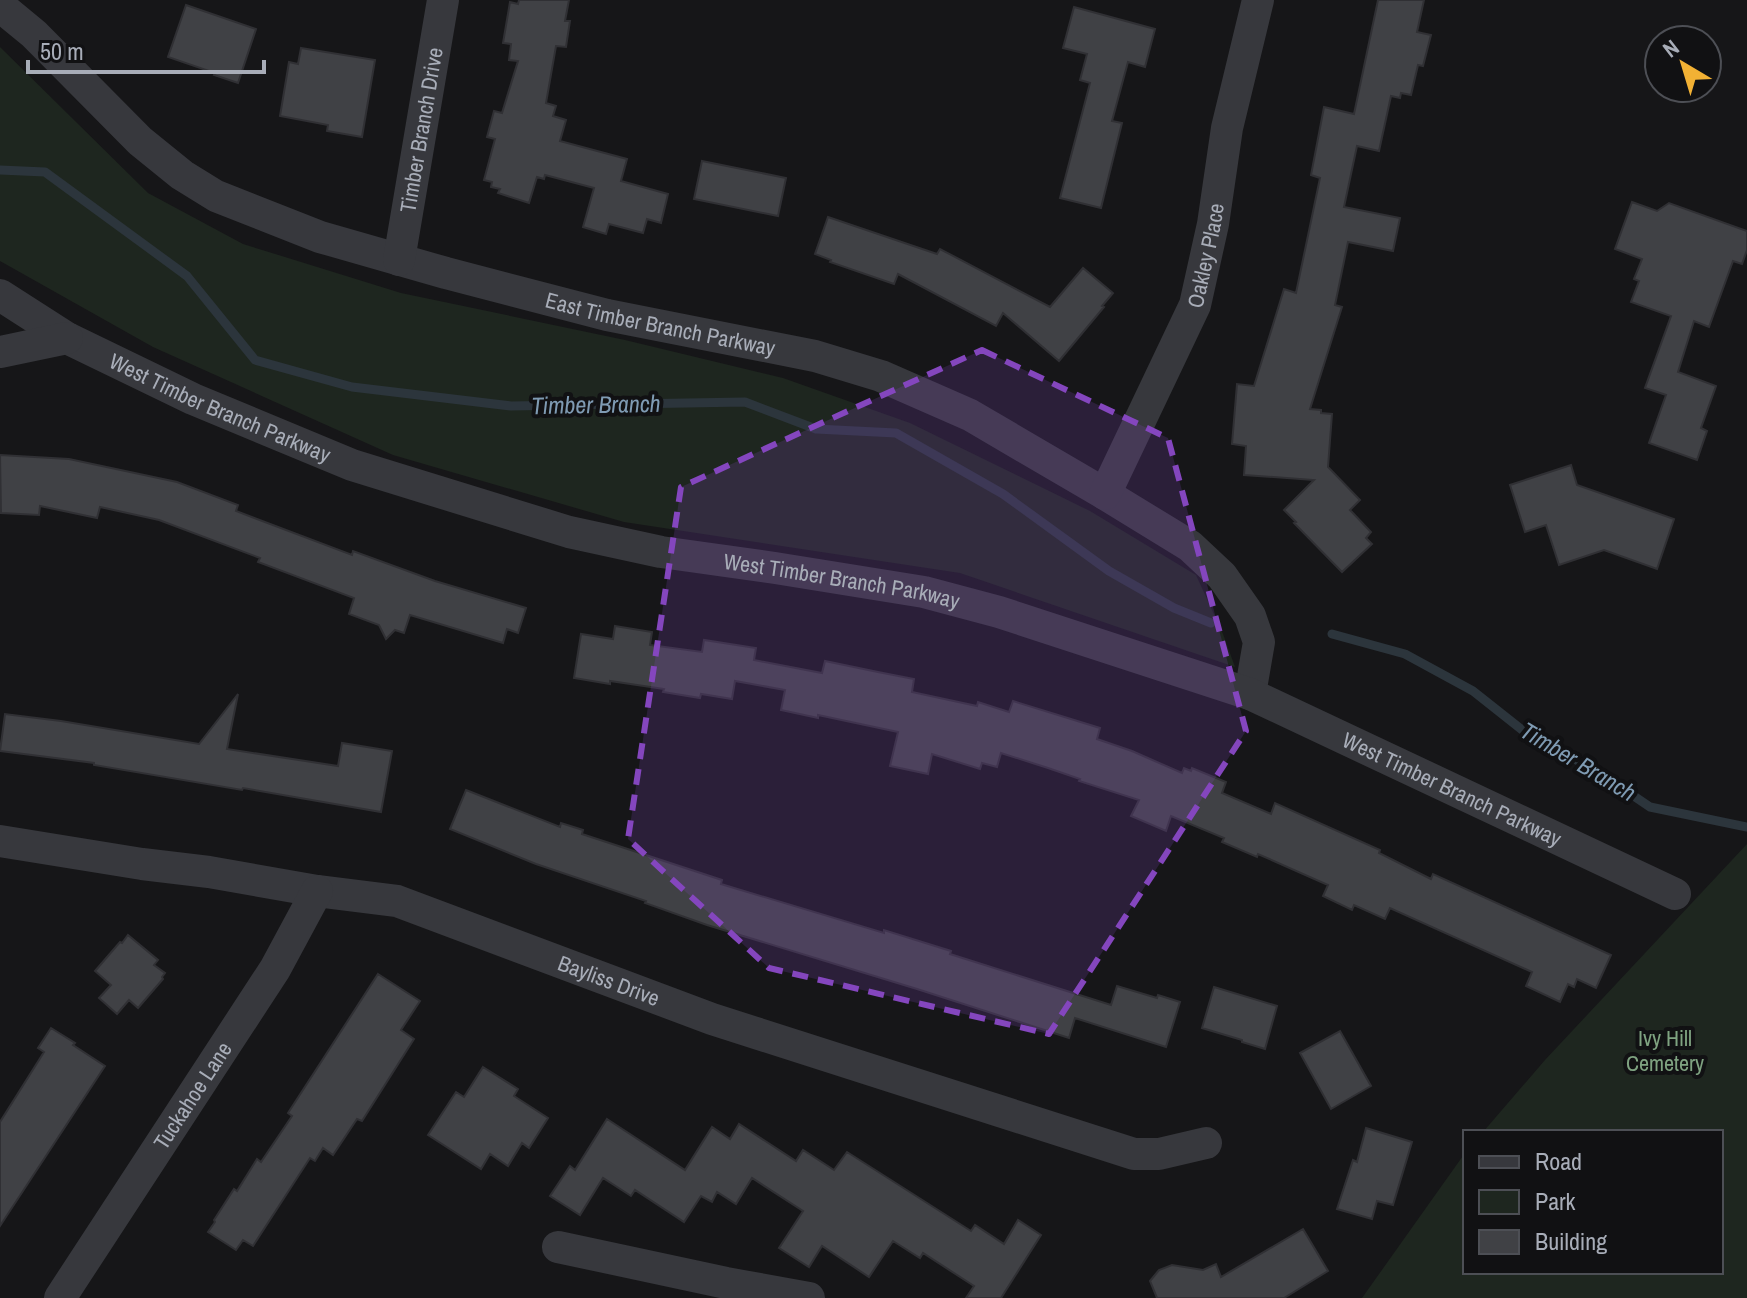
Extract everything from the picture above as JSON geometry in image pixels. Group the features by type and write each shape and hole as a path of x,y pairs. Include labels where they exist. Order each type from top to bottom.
{"street":[{"name":"Timber Branch Drive","path":"399,260 443,0"},
{"name":"Oakley Place","path":"1105,494 1195,305 1213,224 1227,128 1258,0"},
{"name":"East Timber Branch Parkway","path":"0,6 34,34 140,141 201,189 216,196 320,237 399,260 607,315 815,356 881,376 970,415 1190,546 1222,576 1250,616 1259,642 1250,694"},
{"name":"West Timber Branch Parkway","path":"0,295 67,338 193,399 352,465 569,532 661,552 924,592 999,612 1250,694 1675,894"},
{"path":"0,352 67,338"},
{"name":"Bayliss Drive","path":"0,841 397,901 712,1019 1134,1154 1159,1154 1206,1143"},
{"name":"Tuckahoe Lane","path":"60,1298 275,969 317,891"},
{"path":"558,1247 725,1291 809,1298"}],"highlighted area":[{"path":"982,350 1168,438 1246,731 1049,1034 769,968 628,839 681,487"}],"green space":[{"path":"0,47 148,193 243,244 401,293 625,340 783,378 910,423 1090,511 1196,575 1235,667 960,573 624,522 393,455 153,347 0,261"},
{"name":"Ivy Hill Cemetery","path":"1747,844 1747,1298 1362,1298 1463,1156 1463,1274 1723,1274 1723,1130 1485,1130 1545,1060"}],"building":[{"path":"519,0 569,0 565,21 570,21 566,47 556,46 546,103 556,106 553,116 566,120 560,141 627,159 621,181 668,194 661,223 647,219 643,233 609,224 606,234 583,227 594,188 545,175 544,179 537,177 529,203 498,193 500,189 491,187 492,182 484,180 495,139 487,137 494,111 502,113 518,61 509,60 511,44 503,43 510,2 518,4"},
{"path":"1378,0 1424,0 1417,32 1431,35 1423,66 1418,65 1411,95 1401,93 1400,98 1391,96 1379,151 1357,146 1344,207 1400,218 1393,251 1348,242 1335,305 1342,307 1310,409 1332,414 1328,467 1360,500 1350,510 1371,532 1366,538 1372,544 1342,572 1284,510 1314,480 1244,475 1246,446 1232,444 1237,384 1254,386 1284,289 1296,293 1320,178 1311,175 1324,107 1354,114"},
{"path":"186,5 256,29 238,83 168,57"},
{"path":"1074,7 1155,29 1145,67 1128,62 1112,121 1122,123 1101,208 1060,198 1090,83 1080,80 1087,54 1063,48"},
{"path":"301,48 375,60 362,137 327,131 328,125 280,116 289,62 298,64"},
{"path":"702,161 786,178 778,216 694,199"},
{"path":"1632,202 1657,211 1669,203 1747,231 1747,250 1742,264 1733,261 1709,327 1694,321 1678,372 1716,386 1701,428 1707,431 1697,460 1649,443 1666,395 1645,388 1671,316 1631,302 1639,281 1634,279 1642,259 1615,249"},
{"path":"828,217 937,254 940,249 1050,307 1083,268 1113,293 1059,361 1003,313 996,326 898,274 894,284 815,254"},
{"path":"0,455 69,459 177,482 238,505 236,511 352,555 353,551 435,581 526,608 518,633 507,629 503,643 410,615 404,633 395,630 386,639 379,625 349,614 354,598 159,520 100,507 97,518 40,506 39,515 1,513"},
{"path":"1571,465 1577,485 1674,519 1657,569 1604,550 1559,565 1546,525 1525,532 1510,485"},
{"path":"615,626 652,632 650,645 702,652 704,640 756,648 754,660 822,673 825,661 914,679 912,692 977,706 978,702 1009,712 1013,701 1100,728 1097,739 1182,773 1184,768 1191,771 1192,768 1226,782 1222,793 1271,814 1275,803 1380,850 1379,853 1431,879 1433,874 1611,955 1596,988 1577,979 1574,987 1568,984 1560,1002 1526,986 1532,972 1390,908 1385,919 1354,905 1352,910 1323,896 1328,885 1258,854 1257,857 1222,842 1224,838 1171,816 1166,831 1131,816 1139,800 1048,768 1001,753 997,767 982,763 980,769 932,754 928,774 890,766 898,732 781,710 785,690 735,681 732,699 701,694 700,698 663,692 664,689 574,678 581,634 613,639"},
{"path":"238,694 227,749 338,766 342,743 392,751 381,812 94,763 0,751 5,714 199,744"},
{"path":"466,790 560,827 561,823 583,830 582,834 722,880 721,884 884,933 884,930 1111,1005 1117,986 1180,1002 1166,1047 1075,1018 1069,1038 707,925 536,864 450,829"},
{"path":"128,935 158,960 154,965 165,973 138,1008 129,1000 117,1014 99,998 111,985 95,971"},
{"path":"378,974 420,1001 401,1030 414,1039 362,1121 357,1119 333,1155 323,1148 315,1161 310,1158 253,1246 243,1240 236,1250 208,1232 214,1220 257,1159 261,1162 292,1116 288,1113"},
{"path":"1214,987 1277,1006 1265,1049 1202,1028"},
{"path":"51,1028 105,1066 0,1226 0,1122 44,1052 38,1048"},
{"path":"1340,1031 1371,1086 1331,1109 1300,1053"},
{"path":"483,1067 518,1089 514,1096 548,1118 529,1148 522,1143 508,1166 490,1154 481,1169 428,1135 456,1092 464,1097"},
{"path":"607,1119 685,1170 712,1127 730,1139 739,1124 796,1161 803,1150 834,1170 847,1152 971,1231 975,1225 1004,1244 1018,1220 1041,1235 1001,1298 966,1298 974,1286 923,1253 920,1258 893,1241 869,1277 822,1246 809,1267 779,1248 803,1211 752,1178 736,1204 717,1192 712,1202 701,1196 684,1222 635,1190 631,1196 603,1178 580,1215 550,1196 570,1166 575,1170"},
{"path":"1366,1128 1412,1142 1393,1205 1377,1201 1372,1219 1337,1209 1353,1160 1357,1162"},
{"path":"1303,1229 1328,1271 1284,1298 1157,1298 1150,1281 1159,1270 1172,1265 1203,1270 1216,1264 1221,1277"}],"waterway":[{"name":"Timber Branch","path":"0,170 45,172 187,276 255,360 352,387 511,406 745,402 816,429 896,433 1003,494 1109,571 1174,608 1211,623"},
{"name":"Timber Branch","path":"1332,634 1405,654 1473,691 1531,737 1594,769 1650,807 1747,827"}]}
